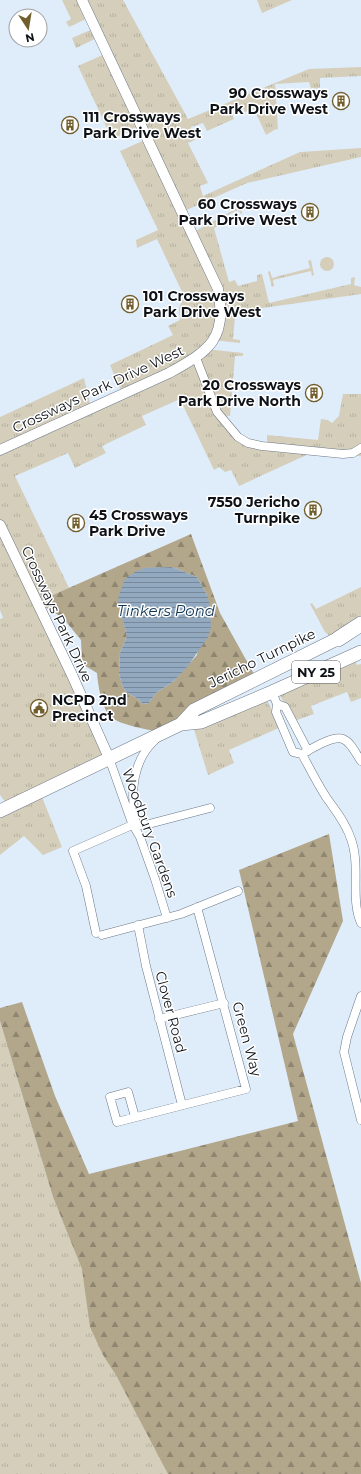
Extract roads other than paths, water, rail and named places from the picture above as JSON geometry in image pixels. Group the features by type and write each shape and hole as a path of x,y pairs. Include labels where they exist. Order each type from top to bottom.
{"highway":[{"path":"338,639 361,624"}],"main road":[{"name":"Jericho Turnpike","path":"0,811 164,733 181,724 194,710 361,628"},
{"name":"Jericho Turnpike","path":"181,724 201,722 274,698 361,652"},
{"path":"263,675 274,698"}],"street":[{"name":"Crossways Park Drive West","path":"0,450 169,372 196,358 210,344 219,326 221,306 218,290 82,0"},
{"path":"196,358 217,412 238,437 248,442 269,447 343,454 353,453 361,448"},
{"path":"0,456 14,444"},
{"name":"Crossways Park Drive","path":"0,525 72,675 109,758"},
{"path":"274,698 285,707 294,724 313,776 351,838 356,858 356,905 361,924"},
{"path":"274,698 276,712 293,752 305,752 335,738 344,739 351,746 361,761"},
{"path":"282,729 294,724"},
{"path":"135,826 133,796 135,776 147,749 153,741 164,733"},
{"name":"Woodbury Gardens","path":"109,758 140,837 167,918"},
{"path":"210,808 145,825 130,826 73,851 86,886 99,934 167,918 238,891"},
{"name":"Green Way","path":"135,1117 246,1089 197,907"},
{"name":"Clover Road","path":"138,925 146,966 182,1106"},
{"path":"361,996 347,1037 344,1052 361,1120"},
{"path":"159,1019 224,1003"}],"water":[{"name":"Tinkers Pond","path":"171,567 197,577 207,595 210,606 211,627 208,637 188,666 174,681 156,693 149,703 143,704 138,699 126,692 122,685 119,673 120,653 127,636 118,602 119,595 125,579 135,572 144,568"}],"place":[{"name":"90 Crossways Park Drive West","path":"341,101"},
{"name":"111 Crossways Park Drive West","path":"70,125"},
{"name":"60 Crossways Park Drive West","path":"310,212"},
{"name":"101 Crossways Park Drive West","path":"130,304"},
{"name":"20 Crossways Park Drive North","path":"314,393"},
{"name":"7550 Jericho Turnpike","path":"313,510"},
{"name":"45 Crossways Park Drive","path":"76,523"},
{"name":"NCPD 2nd Precinct","path":"39,708"}]}
